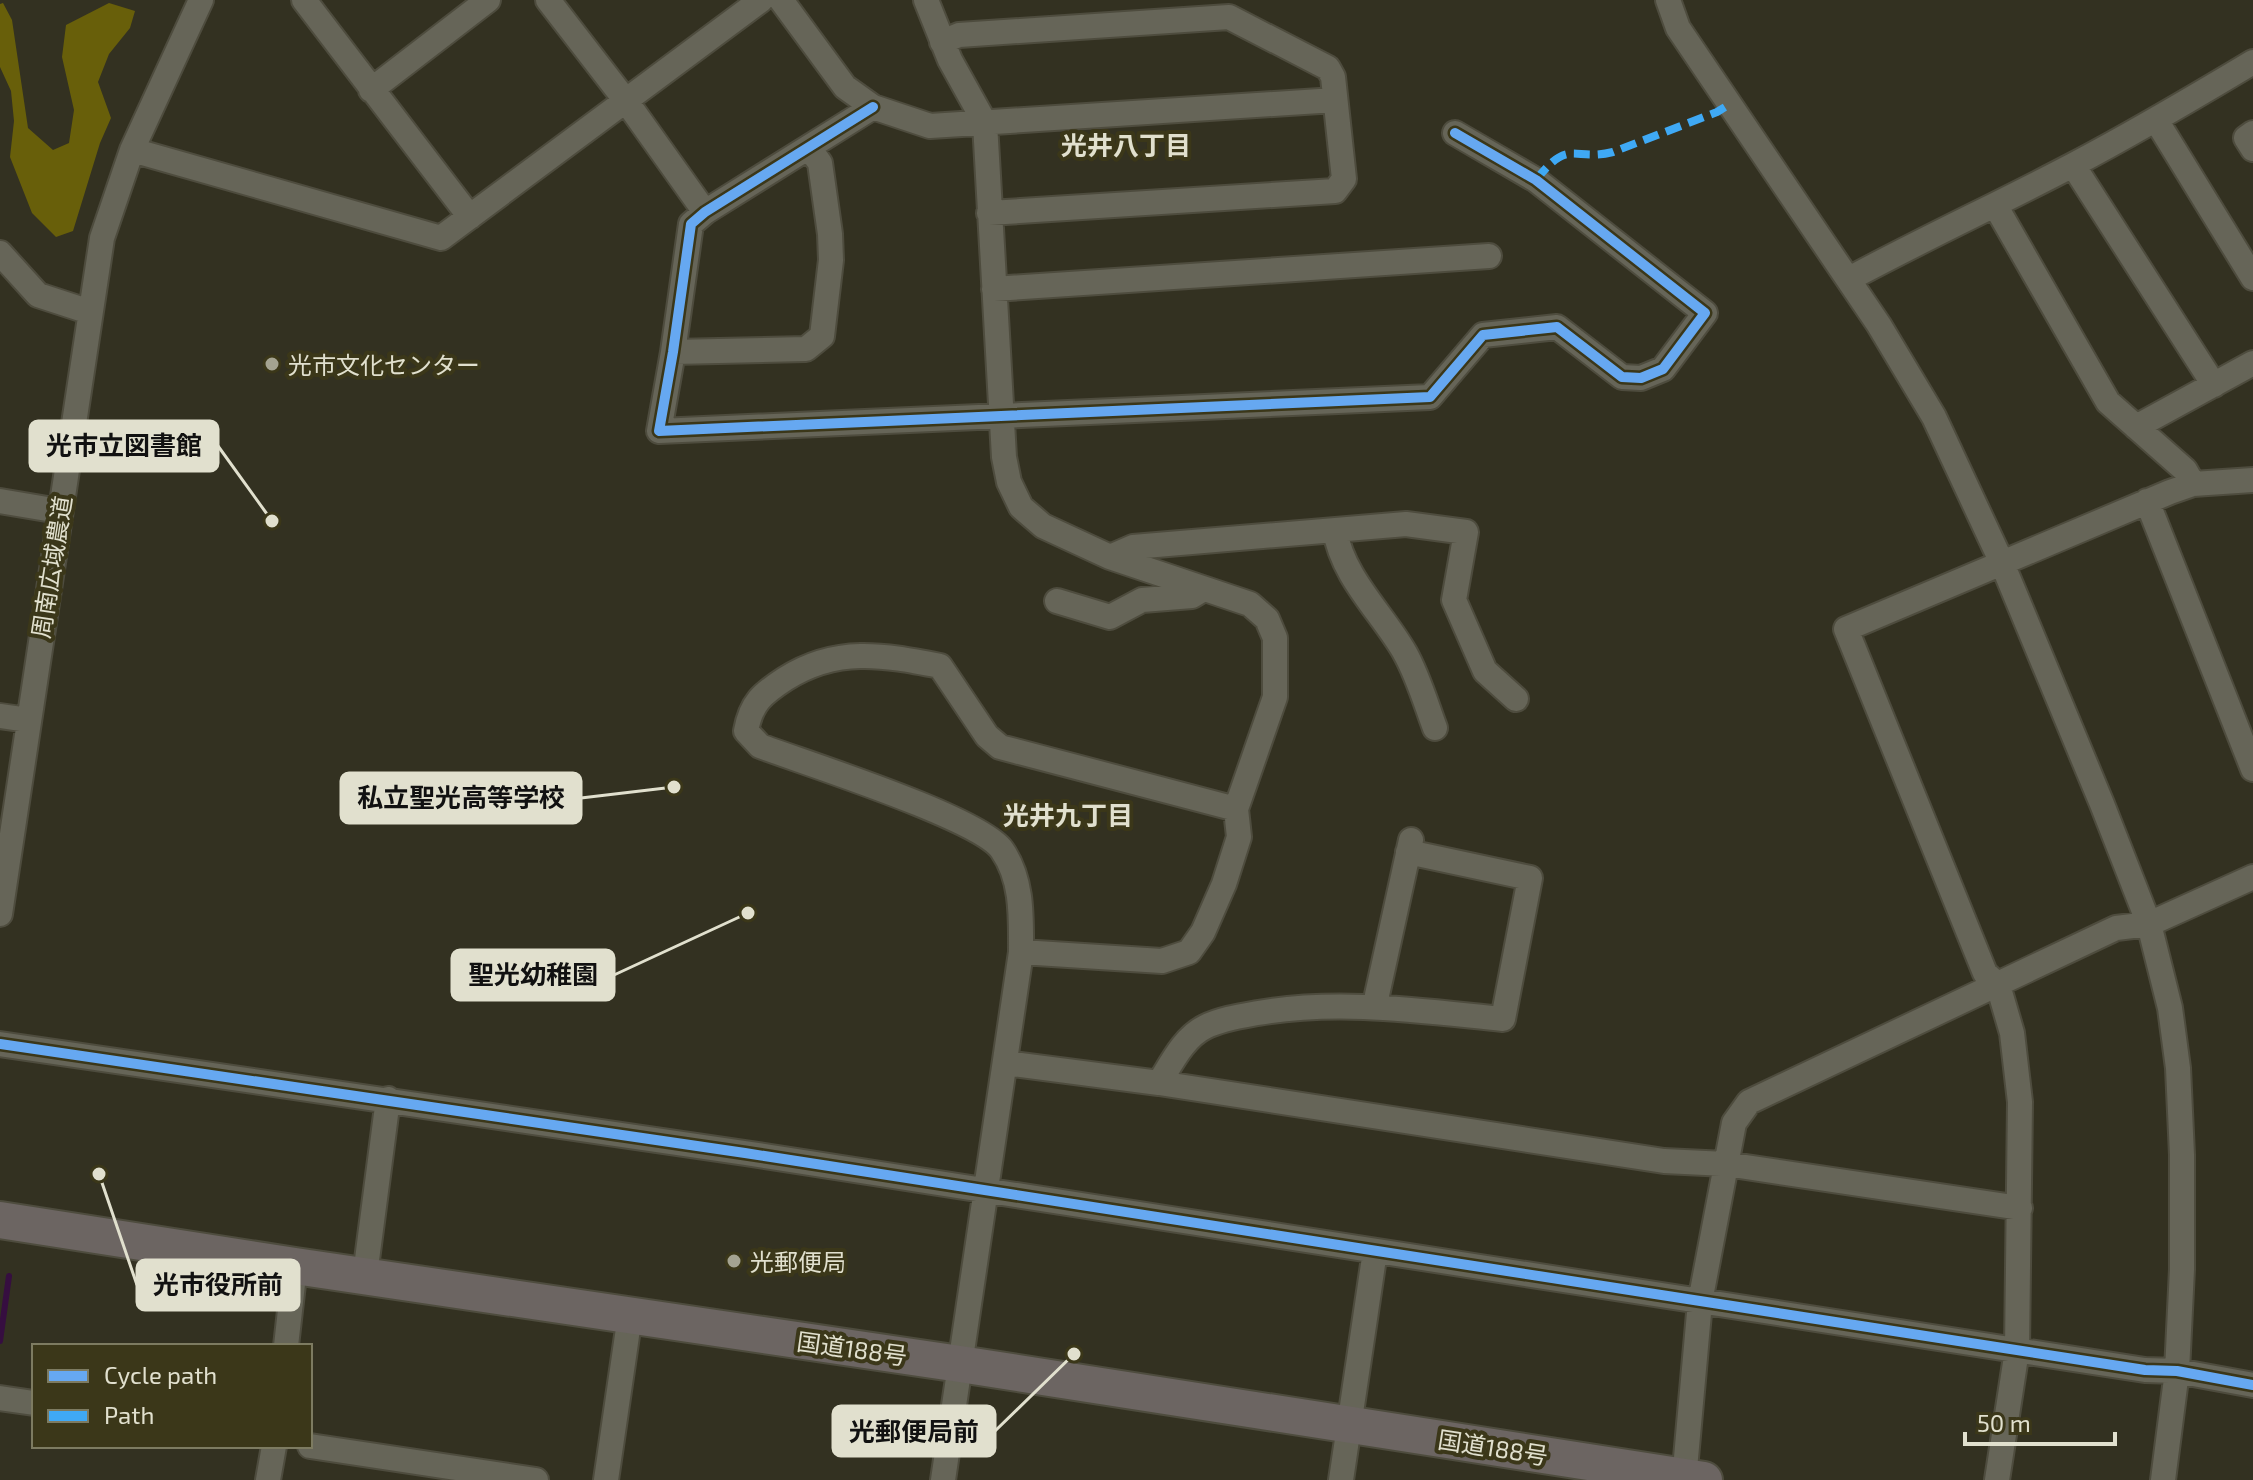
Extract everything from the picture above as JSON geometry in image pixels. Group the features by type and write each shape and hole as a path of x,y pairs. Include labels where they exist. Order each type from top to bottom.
{"highway":[{"name":"国道188号","path":"0,1220 960,1364 1691,1479"}],"street":[{"name":"周南広域農道","path":"0,914 102,238 132,150 201,0"},
{"path":"304,0 470,217"},
{"path":"371,90 488,0"},
{"path":"548,0 626,101 705,212"},
{"path":"132,150 441,238 761,0"},
{"path":"781,0 845,87 873,107 930,126 1335,100"},
{"path":"926,0 942,42 985,123 1004,457 1009,482 1021,507 1043,526 1110,557 1250,604 1267,619 1275,638 1275,697 1236,809 1239,837 1224,884 1203,932 1189,952 1162,961 1021,952"},
{"path":"1668,0 1678,28 1849,279 1934,417 2002,563 2149,924 2170,1008 2178,1068 2182,1212 2177,1371 2163,1480"},
{"path":"942,42 959,35 1229,17 1328,68 1333,77 1344,179 1335,191 989,213"},
{"path":"1849,279 2073,165 2253,62"},
{"path":"873,107 705,212 691,224 659,431 1430,397 1483,335 1557,327 1622,377 1641,378 1663,369 1705,313 1536,180 1455,133"},
{"path":"2156,120 2253,278"},
{"path":"2253,133 2246,138 2253,149"},
{"path":"673,352 806,349 822,336 831,260 830,234 820,163 809,148"},
{"path":"2073,165 2214,385"},
{"path":"1995,205 2108,402 2185,470 2193,484"},
{"path":"0,253 38,295 90,312"},
{"path":"994,289 1489,256"},
{"path":"2136,427 2253,363"},
{"path":"1997,1480 2017,1350 2020,1102 2012,1033 1998,985 1985,973 1846,629 2193,484 2253,480"},
{"path":"0,501 59,511"},
{"path":"2147,501 2253,769"},
{"path":"1110,557 1133,547 1406,524 1466,532 1454,600 1485,671 1516,699"},
{"path":"1335,530 1338,546 1373,608 1406,654 1435,728"},
{"path":"1057,601 1110,617 1142,600 1192,596 1202,590"},
{"path":"943,1480 1021,952 1020,898 1001,849 979,831 760,746 746,731 750,710 769,690 801,669 832,657 885,655 940,666 987,736 1000,747 1236,809"},
{"path":"0,716 28,720"},
{"path":"1159,1083 1183,1046 1203,1028 1232,1018 1297,1007 1378,1007 1503,1019 1530,878 1410,846 1377,995 1378,1007"},
{"path":"1691,1479 1700,1302 1734,1123 1749,1102 2116,928 2149,924 2253,877"},
{"path":"0,1044 388,1099 2253,1385"},
{"path":"1005,1063 1159,1083 1648,1159 1726,1164 2020,1208"},
{"path":"365,1275 388,1099"},
{"path":"1341,1480 1375,1251"},
{"path":"286,1344 295,1266"},
{"path":"606,1480 630,1315"},
{"path":"0,1398 32,1403"},
{"path":"312,1446 536,1480"},
{"path":"268,1480 274,1448"}],"shaded area":[{"path":"3,3 12,20 28,128 53,150 69,143 74,110 62,57 66,25 109,3 135,11 130,28 109,54 98,82 111,118 100,143 73,231 56,237 32,213 10,157 14,121 11,91 0,67 0,4"}],"waterway":[{"path":"0,1341 9,1276"}],"marked path":[{"path":"1536,180 1564,155 1613,152 1717,112 1730,104"}],"cycle path":[{"path":"873,107 705,212 691,224 659,431 1430,397 1483,335 1557,327 1622,377 1641,378 1663,369 1705,313 1536,180 1455,133"},
{"path":"0,1044 745,1153 2253,1385"}],"place":[{"name":"光市文化センター","path":"272,364"},
{"name":"光市立図書館","path":"272,521"},
{"name":"私立聖光高等学校","path":"674,787"},
{"name":"聖光幼稚園","path":"748,913"},
{"name":"光市役所前","path":"99,1174"},
{"name":"光郵便局","path":"734,1261"},
{"name":"光郵便局前","path":"1074,1354"}],"district":[{"name":"光井八丁目","path":"1126,144"},
{"name":"光井九丁目","path":"1068,814"}]}
